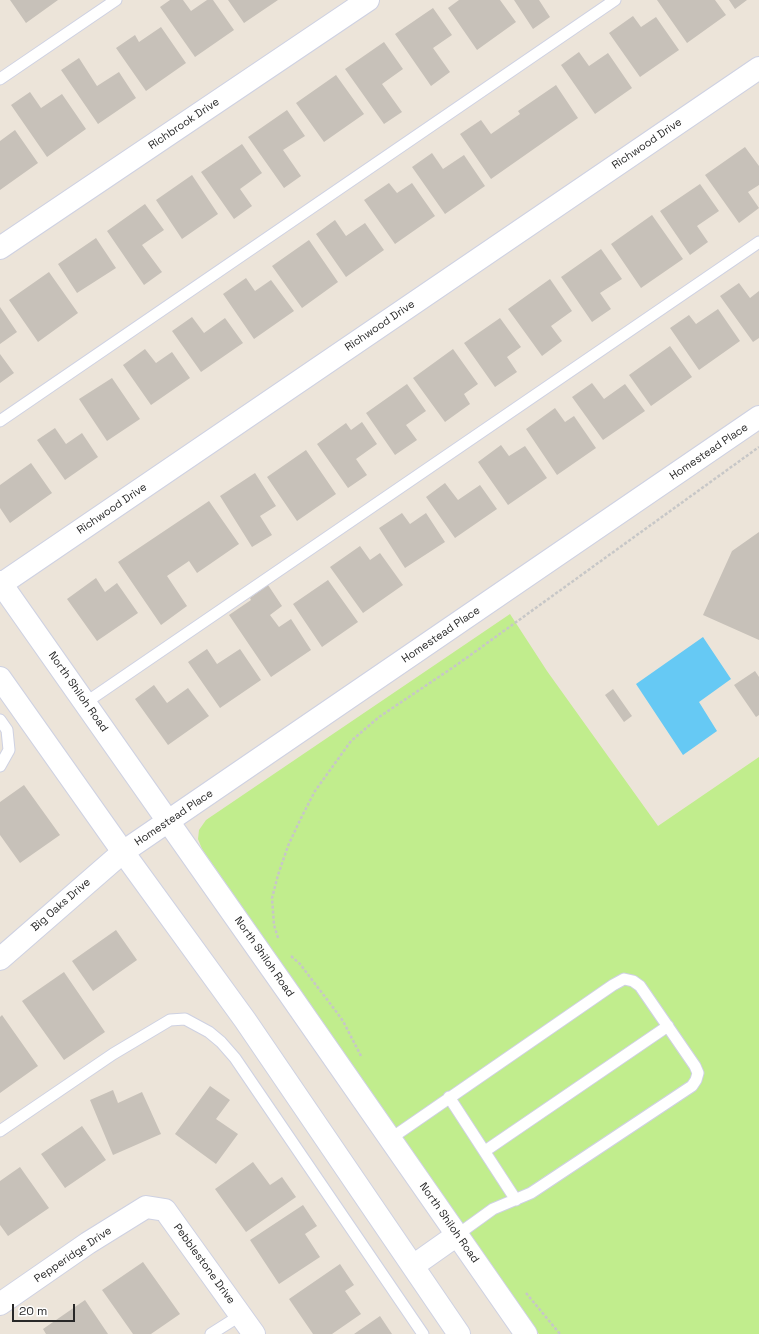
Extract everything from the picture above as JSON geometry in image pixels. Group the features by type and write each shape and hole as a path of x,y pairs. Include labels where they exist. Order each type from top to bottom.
{"street":[{"name":"Richbrook Drive","path":"0,248 368,0"},
{"name":"Richwood Drive","path":"0,583 759,68"},
{"name":"Homestead Place","path":"124,852 759,417"},
{"name":"North Shiloh Road","path":"0,583 526,1334"},
{"path":"0,678 245,1020 460,1334"},
{"name":"Big Oaks Drive","path":"0,959 124,852"},
{"name":"Pepperidge Drive","path":"0,1304 88,1243 146,1207"},
{"name":"Pebblestone Drive","path":"146,1207 165,1210 254,1334"},
{"path":"413,1266 457,1235"}],"lane":[{"path":"0,79 116,0"},
{"path":"0,421 615,0"},
{"path":"85,703 759,242"},
{"path":"0,720 7,730 9,750 0,766"},
{"path":"390,1139 449,1097 624,979 633,981 640,986 668,1026 698,1072 696,1080 692,1086 532,1193 493,1209 457,1235"},
{"path":"0,1131 113,1054 170,1020 185,1019 209,1032 221,1042 235,1058 423,1334"},
{"path":"485,1152 668,1026"},
{"path":"449,1097 516,1200"},
{"path":"211,1334 241,1315"}],"path":[{"path":"279,942 274,926 272,898 280,868 288,846 315,791 351,741 379,717 458,664 759,447"},
{"path":"289,954 300,964 336,1010 362,1057"}],"green space":[{"path":"510,614 547,671 658,826 759,757 759,1334 539,1334 202,849 198,839 199,830 206,820"}],"water":[{"path":"703,637 731,679 699,702 717,731 683,755 636,684"}],"building":[{"path":"10,0 58,0 26,23"},
{"path":"170,0 183,0 191,11 207,0 213,0 234,30 195,57 160,7"},
{"path":"228,0 278,0 244,23"},
{"path":"459,0 500,0 516,22 477,50 448,8"},
{"path":"514,0 539,0 550,17 533,29"},
{"path":"657,0 715,0 726,15 687,43"},
{"path":"729,0 747,0 735,9"},
{"path":"433,8 452,35 433,48 450,72 431,86 395,34"},
{"path":"633,16 641,27 656,17 679,50 640,77 609,33"},
{"path":"161,27 186,63 146,91 116,48 135,35 139,42"},
{"path":"384,42 403,69 382,84 402,112 384,124 345,69"},
{"path":"579,52 589,66 608,53 632,88 595,114 561,65"},
{"path":"79,58 97,86 119,72 136,98 98,124 61,70"},
{"path":"336,75 364,114 324,142 296,103"},
{"path":"556,85 578,118 491,179 460,134 481,120 491,134 520,114 518,111"},
{"path":"30,92 41,108 62,94 86,129 47,157 11,105"},
{"path":"287,110 305,136 283,150 301,176 284,188 248,137"},
{"path":"15,130 38,163 0,190 0,141"},
{"path":"242,144 262,173 240,189 252,206 234,219 201,172"},
{"path":"745,147 759,166 759,185 748,192 759,208 739,223 705,175"},
{"path":"432,153 443,169 464,155 485,186 445,214 412,167"},
{"path":"192,175 218,214 182,239 156,200"},
{"path":"389,183 397,193 412,183 435,216 395,244 364,200"},
{"path":"700,184 719,211 697,226 708,242 690,255 660,211"},
{"path":"145,204 164,230 142,245 162,272 144,285 107,231"},
{"path":"652,215 683,259 641,288 611,244"},
{"path":"335,220 346,236 365,223 384,250 346,277 316,234"},
{"path":"96,238 116,268 77,293 58,264"},
{"path":"309,240 338,282 302,308 272,266"},
{"path":"601,249 622,279 600,293 611,309 592,322 561,277"},
{"path":"49,272 78,313 38,342 9,300"},
{"path":"246,278 255,291 271,280 294,311 254,339 223,294"},
{"path":"550,279 572,311 551,326 562,341 542,356 508,309"},
{"path":"739,283 750,298 759,291 759,338 753,342 720,296"},
{"path":"0,307 17,332 0,344"},
{"path":"718,309 740,341 699,370 670,328 689,315 696,324"},
{"path":"192,317 204,333 225,318 243,343 201,372 172,331"},
{"path":"500,318 521,347 507,357 517,372 495,387 464,343"},
{"path":"670,346 692,377 651,406 629,375"},
{"path":"145,349 156,363 172,352 190,378 151,405 123,365"},
{"path":"453,349 478,384 464,394 470,404 445,422 413,378"},
{"path":"0,354 14,373 0,383"},
{"path":"112,378 140,419 107,441 79,399"},
{"path":"592,383 604,399 625,384 645,411 603,440 572,397"},
{"path":"407,384 426,411 406,425 417,440 395,455 366,413"},
{"path":"555,408 565,422 574,416 596,448 557,475 526,429"},
{"path":"362,422 377,444 356,459 367,475 348,488 317,444 346,423 351,430"},
{"path":"55,428 66,444 82,433 98,457 65,480 37,440"},
{"path":"501,445 509,456 525,446 547,478 508,505 478,462"},
{"path":"306,450 336,494 297,521 267,477"},
{"path":"31,463 52,493 10,523 0,508 0,485"},
{"path":"255,473 276,506 260,516 272,535 252,547 220,496"},
{"path":"445,483 458,500 480,485 497,509 455,538 426,497"},
{"path":"209,501 239,544 197,573 189,561 167,576 187,606 161,625 118,562"},
{"path":"402,513 410,524 426,513 445,542 405,568 379,528"},
{"path":"759,532 759,640 703,615 732,551"},
{"path":"360,546 370,560 380,553 403,585 363,613 330,567"},
{"path":"96,578 105,592 117,583 138,613 97,641 67,599"},
{"path":"328,580 358,622 322,647 293,604"},
{"path":"268,585 282,606 270,615 279,627 291,619 311,650 271,677 229,615 251,600 250,598"},
{"path":"207,649 217,664 240,649 261,680 220,708 188,662"},
{"path":"755,671 759,677 759,715 756,717 734,685"},
{"path":"154,685 167,703 188,688 209,716 168,745 135,699"},
{"path":"613,689 632,716 624,722 605,695"},
{"path":"24,785 60,835 20,863 0,835 0,802"},
{"path":"116,930 137,960 93,991 72,961"},
{"path":"64,972 105,1032 64,1060 22,1001"},
{"path":"2,1015 38,1066 0,1093 0,1017"},
{"path":"210,1086 230,1100 216,1119 238,1134 216,1164 175,1134"},
{"path":"113,1090 118,1103 142,1092 161,1134 113,1155 90,1100"},
{"path":"82,1126 106,1160 65,1188 41,1154"},
{"path":"253,1162 270,1185 282,1177 296,1197 246,1232 215,1189"},
{"path":"20,1167 49,1208 8,1236 0,1225 0,1181"},
{"path":"303,1205 317,1226 305,1234 320,1257 279,1284 250,1240"},
{"path":"143,1262 180,1314 151,1334 133,1334 102,1290"},
{"path":"340,1264 354,1285 345,1291 361,1314 332,1334 313,1334 289,1299"},
{"path":"85,1300 108,1334 46,1334 43,1329"},
{"path":"380,1316 392,1334 354,1334"}]}
